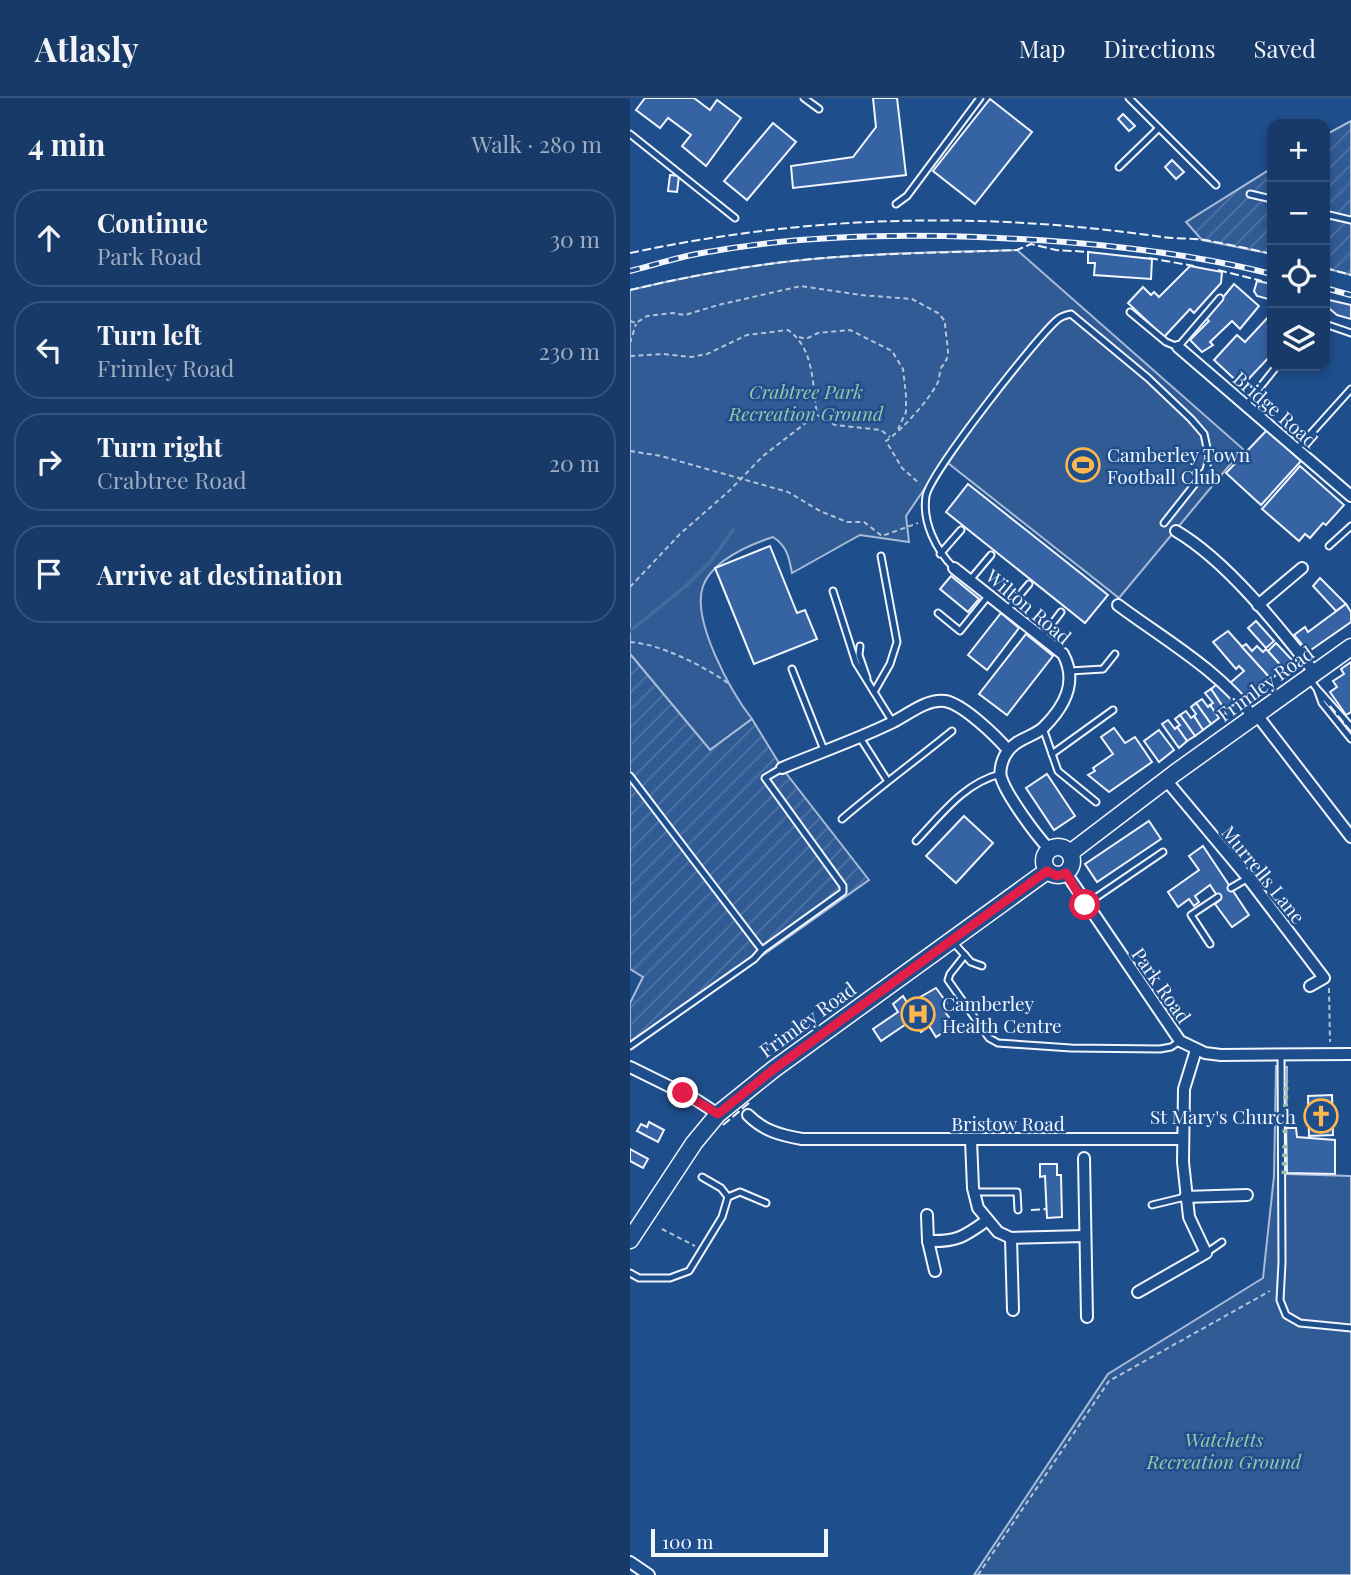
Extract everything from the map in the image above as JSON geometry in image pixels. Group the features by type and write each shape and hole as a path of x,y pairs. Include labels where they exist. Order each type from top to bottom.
{"main road":[{"name":"Frimley Road","path":"1070,853 1255,716 1313,680 1351,647"},
{"path":"1061,847 1070,853 1072,863 1066,873 1057,876 1047,871 1043,861 1049,849 1061,847"},
{"name":"Frimley Road","path":"630,1240 694,1143 718,1114 774,1069 1047,871"}],"street":[{"name":"Bridge Road","path":"1178,347 1351,496"},
{"path":"1176,531 1192,541 1258,605 1313,680"},
{"name":"Wilton Road","path":"954,568 1063,654 1070,671 1066,696 1043,728 1009,750"},
{"path":"1258,605 1302,568"},
{"path":"1118,605 1218,679 1246,706 1351,837"},
{"path":"782,768 892,723 922,706 944,701 954,704 1009,750 1000,774 1006,788 1049,849"},
{"name":"Murrells Lane","path":"1166,780 1248,878 1324,978"},
{"name":"Park Road","path":"1066,873 1085,905 1180,1041 1196,1050 1221,1055 1281,1058 1351,1054"},
{"path":"1310,986 1324,978"},
{"path":"1138,1292 1206,1253 1189,1217 1185,1197 1184,1089 1196,1050"},
{"path":"630,1067 695,1098 718,1114"},
{"name":"Bristow Road","path":"748,1115 771,1132 802,1139 1183,1139"},
{"path":"971,1140 974,1192 978,1208 986,1221 998,1232 1011,1238 1085,1236"},
{"path":"1084,1158 1087,1317"},
{"path":"1185,1197 1247,1195"},
{"path":"927,1215 928,1241 935,1271"},
{"path":"928,1241 950,1242 986,1221"},
{"path":"1011,1238 1013,1310"},
{"path":"630,1562 648,1575"}],"lane":[{"path":"804,98 819,109"},
{"path":"896,204 907,196 980,98"},
{"path":"1129,98 1216,185"},
{"path":"1119,167 1159,128"},
{"path":"630,134 735,218"},
{"path":"1250,194 1267,198"},
{"path":"1330,215 1351,220"},
{"path":"1130,312 1166,342 1178,347 1220,298"},
{"path":"926,495 965,435 1037,341 1059,318 1071,314 1148,378 1204,434 1209,457 1206,470 1164,523"},
{"path":"1330,326 1351,333"},
{"path":"1245,406 1273,371"},
{"path":"1296,450 1351,389"},
{"name":"Wilton Road","path":"926,495 927,520 940,554 954,568"},
{"path":"1169,517 1176,531"},
{"path":"1329,547 1351,526"},
{"path":"940,554 961,530"},
{"path":"970,580 991,555"},
{"path":"874,692 890,664 897,642 881,556"},
{"path":"1007,610 1029,584"},
{"path":"833,591 856,663 892,723"},
{"path":"938,613 960,631 989,595"},
{"path":"1041,637 1061,612"},
{"path":"860,646 859,655 869,684"},
{"path":"1070,671 1103,669 1115,654"},
{"path":"792,669 824,750"},
{"path":"1313,680 1351,727"},
{"path":"1313,680 1322,703 1351,739"},
{"path":"1052,754 1113,710"},
{"path":"1043,728 1058,771 1096,802"},
{"path":"842,820 887,780 904,771 951,731"},
{"path":"859,736 887,780"},
{"path":"630,1046 754,959 762,950 843,892 843,886 765,778 782,768"},
{"path":"916,841 965,790 982,779 1000,774"},
{"path":"630,776 762,950"},
{"path":"1085,905 1163,852"},
{"path":"1231,888 1248,878"},
{"path":"1210,944 1191,915 1218,897"},
{"path":"951,939 971,962 982,966"},
{"path":"965,955 948,980 989,1038 998,1043 1070,1048 1160,1049 1171,1047 1180,1041"},
{"path":"1281,1058 1280,1300 1286,1315 1300,1323 1351,1328"},
{"path":"702,1177 721,1188 728,1198"},
{"path":"630,1273 639,1278 670,1278 689,1271 722,1217 728,1198 740,1192 766,1203"},
{"path":"974,1192 1017,1192 1018,1210"},
{"path":"1152,1205 1185,1197"},
{"path":"1206,1253 1222,1242"}],"path":[{"path":"630,343 636,323 647,316 673,313 685,315 801,286 912,299 938,313 945,321 948,352 933,391 886,441 902,468 919,483 926,495"},
{"path":"630,321 636,323"},
{"path":"630,356 699,355 729,345 747,335 789,330 798,337 806,351 811,366 817,414"},
{"path":"798,337 806,339 818,334 850,330 892,351 903,369 906,395 906,412 898,430"},
{"path":"817,414 835,425 881,430 891,438"},
{"path":"630,587 680,534 763,456 817,414"},
{"path":"630,451 661,456 788,492 847,522 864,522 881,536 927,520"},
{"path":"630,642 645,643 669,652 715,674 731,685"},
{"path":"1324,978 1329,985 1329,1043"},
{"path":"662,1229 702,1249"},
{"path":"978,1575 1110,1381 1280,1286"}],"green space":[{"path":"1351,121 1351,275 1330,269 1330,132"},
{"path":"1267,171 1267,253 1202,240 1186,222"},
{"name":"Crabtree Park Recreation Ground","path":"1017,250 1243,449 1119,598 944,460 906,516 909,542 860,535 792,573 787,552 773,537 733,555 723,561 708,577 703,586 701,600 703,617 715,655 752,719 710,750 630,654 630,290 712,273 824,258"},
{"path":"630,654 710,750 752,719 782,768 869,880 630,1049 630,1003 643,977 630,969"},
{"name":"Watchetts Recreation Ground","path":"1276,1066 1287,1067 1286,1174 1351,1176 1351,1575 974,1575 1108,1374 1263,1278 1274,1176"}],"building":[{"path":"645,98 694,98 710,110 717,100 741,118 706,166 682,146 691,135 668,118 660,128 636,110"},
{"path":"873,98 897,98 906,175 793,188 791,166 853,157 876,127"},
{"path":"990,99 1032,132 975,204 933,171"},
{"path":"1123,114 1135,126 1129,131 1118,119"},
{"path":"773,123 796,142 747,200 724,181"},
{"path":"1172,160 1184,172 1176,179 1165,167"},
{"path":"670,175 679,176 677,192 668,191"},
{"path":"1088,252 1152,259 1151,279 1094,275 1095,263 1088,263"},
{"path":"1190,266 1222,272 1221,283 1194,313 1190,309 1164,337 1128,303 1143,287 1151,295 1154,292 1159,297"},
{"path":"1257,281 1267,283 1267,299 1257,296 1254,291"},
{"path":"1234,284 1259,306 1240,329 1232,321 1210,342 1213,345 1202,352 1190,340 1209,321 1206,318"},
{"path":"1330,300 1351,305 1351,319 1337,315 1330,309"},
{"path":"1267,318 1267,359 1242,386 1214,360 1237,335 1245,342"},
{"path":"1267,430 1301,461 1261,505 1226,473"},
{"path":"1300,466 1344,505 1310,538 1305,534 1299,541 1262,509"},
{"path":"968,484 1108,595 1085,623 946,512"},
{"path":"770,546 797,613 805,610 817,639 754,664 715,568"},
{"path":"951,576 979,599 968,612 940,589"},
{"path":"1320,578 1346,604 1336,611 1313,586"},
{"path":"1346,604 1351,612 1351,622 1308,652 1294,635 1305,627 1308,632"},
{"path":"1001,613 1019,628 987,670 968,655"},
{"path":"1256,621 1274,641 1266,648 1248,628"},
{"path":"1228,631 1271,679 1246,698 1230,683 1244,671 1239,666 1236,669 1213,642"},
{"path":"1026,634 1053,656 1007,715 979,694"},
{"path":"1276,643 1294,662 1284,669 1268,651"},
{"path":"1246,644 1252,651 1257,646 1263,652 1266,649 1284,669 1271,679 1242,647"},
{"path":"1351,662 1351,712 1346,715 1330,692 1337,687 1333,681 1344,674 1341,669"},
{"path":"1216,685 1240,704 1227,713 1211,689"},
{"path":"1211,689 1227,713 1219,718 1205,693"},
{"path":"1202,699 1219,718 1211,724 1196,703"},
{"path":"1196,703 1211,724 1203,730 1191,707"},
{"path":"1186,711 1191,718 1194,716 1203,730 1195,736 1180,715"},
{"path":"1180,715 1195,736 1187,741 1177,727 1180,725 1175,719"},
{"path":"1168,720 1187,741 1179,748 1162,724"},
{"path":"1114,728 1125,743 1135,737 1152,762 1109,792 1088,775 1095,771 1093,768 1113,754 1101,737"},
{"path":"1159,730 1174,750 1159,762 1144,741"},
{"path":"1047,774 1075,816 1054,830 1026,788"},
{"path":"964,816 993,843 956,883 926,856"},
{"path":"1149,821 1161,839 1097,882 1085,864"},
{"path":"1203,846 1249,915 1232,927 1215,904 1220,900 1210,885 1195,896 1199,902 1194,906 1189,899 1178,907 1168,892 1199,870 1189,856"},
{"path":"936,988 947,1003 942,1007 954,1025 936,1037 929,1026 921,1032 912,1020 881,1041 873,1029 898,1012 893,1004 903,996 908,1004"},
{"name":"St Mary's Church","path":"1332,1095 1333,1135 1309,1136 1308,1096"},
{"path":"649,1122 664,1130 658,1142 637,1131 641,1124 647,1127"},
{"path":"1286,1128 1296,1128 1297,1137 1335,1140 1335,1174 1287,1173"},
{"path":"630,1149 648,1159 643,1168 630,1161"},
{"path":"1040,1164 1057,1164 1057,1175 1061,1175 1062,1217 1047,1218 1045,1176 1040,1177"}],"waterway":[{"path":"630,631 687,585 711,561 733,530"}],"railway":[{"path":"630,271 736,247 805,240 909,236 1089,244 1163,253 1267,273"},
{"path":"1330,289 1351,295"}],"hedge":[{"path":"1285,1133 1286,1081"},
{"path":"1284,1174 1285,1142"}],"fence":[{"path":"630,253 763,231 896,221 1028,223 1200,239 1267,253"},
{"path":"630,290 740,268 824,258 1017,250 1031,244 1056,250 1090,252"},
{"path":"1149,258 1194,266"},
{"path":"1330,269 1351,275"},
{"path":"1218,270 1262,281"},
{"path":"1330,706 1351,732"},
{"path":"723,1125 749,1103"},
{"path":"1031,1210 1047,1209"}],"place":[{"name":"Camberley Town Football Club","path":"1083,465"},
{"name":"Camberley Health Centre","path":"918,1014"},
{"name":"St Mary's Church","path":"1321,1116"}],"route":[{"path":"683,1093 718,1114 774,1069 1047,871 1057,876 1066,873 1085,905"}]}
